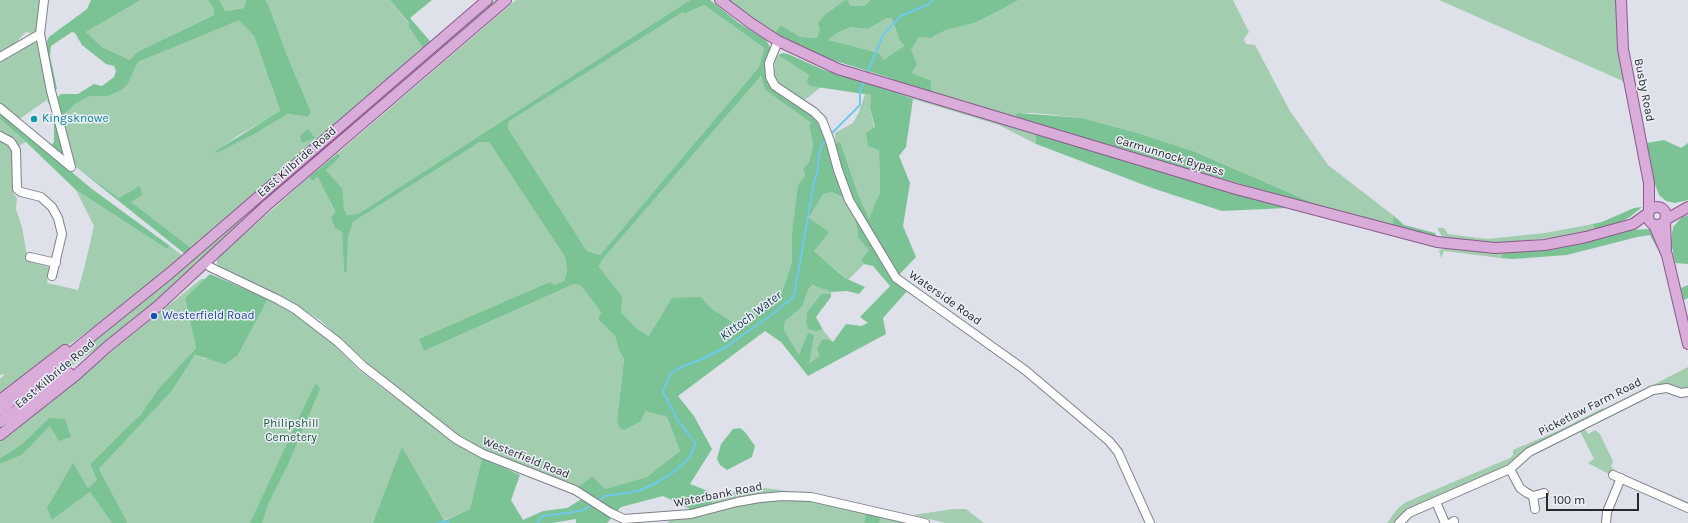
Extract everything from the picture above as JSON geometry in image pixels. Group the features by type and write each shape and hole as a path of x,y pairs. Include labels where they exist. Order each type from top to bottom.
{"main road":[{"name":"East Kilbride Road","path":"0,410 170,273 487,0"},
{"name":"East Kilbride Road","path":"0,435 76,375 107,347 158,306 294,181 506,0"},
{"name":"Carmunnock Bypass","path":"720,0 778,41 838,69 1236,189 1437,242 1495,248 1545,245 1586,237 1633,224 1653,225"},
{"name":"Busby Road","path":"1621,0 1623,49 1649,183 1648,213"},
{"name":"Busby Road","path":"1649,183 1662,208"},
{"path":"1687,207 1654,207 1648,213 1648,220 1653,225 1666,255 1688,344"},
{"path":"1653,225 1661,224 1687,207"},
{"path":"1662,208 1666,214 1666,255"},
{"name":"Carmunnock Bypass","path":"1633,224 1648,213"},
{"name":"East Kilbride Road","path":"0,400 54,358 113,318"},
{"name":"East Kilbride Road","path":"0,422 107,347"}],"street":[{"path":"0,108 71,166 51,91 40,34 44,0"},
{"path":"0,57 40,34"},
{"name":"Waterside Road","path":"778,41 769,63 770,77 776,86 822,120 826,128 838,170 849,200 896,278 1024,370 1109,441 1118,452 1150,523"},
{"path":"0,136 11,142 16,150 18,189 21,192 41,197 52,207 58,218 62,234 52,276"},
{"path":"30,257 56,263"},
{"name":"Westerfield Road","path":"205,262 210,267 296,309 338,342 363,366 456,438 483,454 575,490 611,513"},
{"name":"Picketlaw Farm Road","path":"1399,523 1409,513 1510,469 1529,452 1652,390 1667,388 1681,393 1688,392"},
{"path":"1510,469 1520,488 1533,496 1544,493"},
{"path":"1606,523 1607,512 1617,476 1688,508"},
{"path":"1533,496 1535,509"},
{"name":"Waterbank Road","path":"611,513 624,519 691,514 737,502 760,498 811,497 925,523"},
{"path":"1436,502 1445,523"}],"green space":[{"path":"0,0 41,0 37,31 35,34 26,32 11,48 0,53"},
{"path":"91,0 141,0 86,32 102,47 130,60 137,52 214,15 214,9 208,0 219,0 225,11 244,8 246,0 265,0 268,4 287,55 311,112 308,117 288,114 251,136 217,153 214,152 280,111 254,36 239,20 138,62 128,84 121,90 108,96 90,96 75,104 65,114 60,116 55,99 61,94 78,94 94,84 102,86 114,77 116,71 114,66 106,64 82,45 75,33 72,32 51,46 50,56 57,89 54,90 45,45 49,37 87,9"},
{"path":"141,0 208,0 214,9 214,15 137,52 130,60 102,47 86,32"},
{"path":"219,0 246,0 244,8 224,11"},
{"path":"265,0 390,0 409,24 408,26 424,49 191,248 130,202 119,198 75,166 60,116 65,114 75,104 90,96 108,96 128,84 138,62 239,19 254,36 280,112 239,135 215,152 217,153 251,136 288,114 308,117 311,112 287,55 268,4"},
{"path":"390,0 432,0 410,18 430,41 424,49 408,26 409,23"},
{"path":"495,0 500,0 131,324 0,417 0,415 62,364 159,289"},
{"path":"516,0 690,0 358,214 347,215 344,209 341,194 326,170 340,157 338,153"},
{"path":"690,0 710,0 739,23 766,40 771,49 766,61 765,71 768,82 781,96 809,114 818,123 829,148 840,141 858,194 869,219 880,192 879,150 868,146 866,133 875,127 870,108 871,95 810,86 807,82 809,75 778,55 783,53 788,54 824,70 881,87 913,99 906,147 899,156 910,183 903,226 916,257 896,278 909,289 883,318 886,334 808,376 781,342 765,331 678,396 694,416 712,449 690,484 708,491 713,505 694,511 663,496 621,507 607,523 576,523 576,519 552,523 373,523 402,447 444,521 470,509 482,458 520,475 511,500 523,520 543,511 567,508 585,497 575,490 592,476 605,489 647,477 680,451 667,417 645,411 641,421 624,430 620,428 617,421 624,359 619,351 615,336 598,319 601,312 581,286 574,284 424,351 419,339 550,282 554,285 564,281 567,271 565,257 489,142 480,142 353,222 348,238 347,271 344,272 342,232 335,228 331,218 335,212 318,177 312,181 309,177 338,153 340,157 326,170 342,189 344,209 347,215 358,214","holes":["704,5 764,48 759,67 600,255 587,251 508,128 508,122 683,12 685,14","761,76 765,90 812,123 809,125 813,145 809,162 803,168 805,176 798,185 792,233 792,262 781,295 750,321 735,324 712,309 701,297 672,298 649,336 637,329 621,312 622,297 599,267 602,260","832,192 842,197 855,219 858,238 869,250 861,260 864,264 873,266 890,286 860,317 868,323 861,326 846,324 833,342 827,339 822,340 817,349 820,356 809,363 814,335 808,333 799,355 784,330 785,321 802,307 809,288 813,285 831,292 847,291 859,294 865,287 845,278 814,251 829,232 809,218 823,194"]},
{"path":"728,0 845,0 827,13 817,38 801,37 780,25 775,33"},
{"path":"845,0 847,0 851,6 864,6 870,0 1019,0 977,22 948,29 931,38 919,37 911,50 917,64 911,73 931,81 931,92 826,58 775,33 780,25 801,37 817,38 820,29 818,23 827,13","holes":["887,18 892,18 899,39 904,46 884,60 879,53 829,40 835,34 851,27 868,29"]},
{"path":"847,0 870,0 864,6 851,6"},
{"path":"1019,0 1233,0 1249,32 1244,39 1246,44 1255,45 1290,111 1328,165 1394,216 1392,225 1311,202 1193,151 1134,132 1082,118 1034,113 1018,113 1014,117 931,92 931,88 911,73 911,50 919,36 931,38 948,29 977,22"},
{"path":"1439,0 1617,0 1617,22 1625,82"},
{"path":"704,5 764,48 759,67 600,255 587,251 508,128 508,122 683,12 686,14"},
{"path":"887,18 892,18 899,39 904,46 884,61 879,53 829,40 835,34 851,27 868,29"},
{"path":"39,41 51,97 18,120 0,105 0,59"},
{"path":"778,55 809,75 814,87 821,87 805,100 782,85 776,79 774,70"},
{"path":"761,76 765,90 813,123 809,125 813,145 809,162 803,168 805,176 792,233 792,262 781,295 750,321 735,325 712,309 701,297 649,336 637,329 621,312 599,267 602,260"},
{"path":"881,87 1035,133 1036,144 999,125 913,99"},
{"path":"865,94 871,95 870,108 879,150 880,192 869,220 858,194 840,141 835,144 835,133 853,123 859,112"},
{"path":"51,97 63,156 50,146 54,142 54,125 51,107 47,101"},
{"path":"0,112 92,189 170,246 167,249 76,190 0,119"},
{"path":"1018,113 1082,118 1134,132 1193,151 1311,202 1392,225 1394,216 1404,225 1435,233 1436,235 1435,237 1395,229 1138,154 1014,117"},
{"path":"0,119 26,142 12,149 13,193 17,198 16,209 22,227 28,261 49,267 47,283 78,290 94,226 76,190 167,249 170,246 183,256 146,289 0,395 0,379 5,374 0,375"},
{"path":"308,129 315,138 302,143 300,136"},
{"path":"1035,133 1287,208 1222,211 1152,188 1036,144"},
{"path":"1664,140 1681,148 1688,143 1688,200 1675,203 1666,201 1659,195 1653,179 1647,143"},
{"path":"480,142 489,142 565,257 567,271 564,281 419,339 424,351 574,284 581,286 601,312 598,319 615,336 619,351 624,359 617,421 645,411 667,417 680,451 648,477 605,489 592,476 578,488 493,457 463,439 410,399 379,374 320,320 283,297 222,270 217,264 217,260 220,256 309,177 312,181 318,176 335,213 331,218 335,228 342,232 344,271 347,271 348,238 353,222"},
{"path":"75,166 119,198 140,186 142,195 131,202 191,248 185,254"},
{"path":"832,192 842,197 855,219 858,238 869,250 861,260 864,264 848,280 814,251 821,228 809,219 823,193"},
{"path":"1642,207 1630,217 1619,223 1595,230 1593,224 1602,222 1634,208"},
{"path":"1688,215 1688,264 1675,263 1671,241 1673,227 1682,217"},
{"path":"1593,224 1595,230 1578,235 1503,243 1443,238 1437,228 1444,228 1448,234 1487,239 1545,233"},
{"path":"1650,229 1664,261 1650,235 1567,255 1513,259 1501,258 1503,252 1581,244 1630,230"},
{"path":"1445,248 1503,252 1501,258 1444,251 1441,258 1439,250"},
{"path":"210,274 268,299 238,355 225,364 195,355 171,392 99,469 128,523 112,523 90,492 52,520 47,508 73,463 88,488 97,480 90,464 141,414 159,388 196,348 185,298"},
{"path":"201,279 205,279 185,298 196,348 159,388 141,414 90,464 97,480 88,488 73,464 52,520 90,492 112,523 0,523 0,464 22,455 50,426 49,418 21,445 0,458 0,442"},
{"path":"814,285 831,292 831,294 821,294 807,312 806,322 816,331 823,330 833,342 817,349 821,356 808,363 799,355 784,330 785,321 802,307 809,288"},
{"path":"1688,285 1688,298 1684,300 1681,288"},
{"path":"821,294 831,294 831,297 816,317 823,330 816,331 808,329 806,322 807,312"},
{"name":"Philipshill Cemetery","path":"268,299 317,327 359,370 454,442 482,458 470,509 438,523 128,523 99,469 171,392 195,355 205,359 238,355"},
{"path":"1688,367 1688,387 1683,388 1662,384 1651,386"},
{"path":"317,384 320,389 289,462 269,502 262,523 250,523 314,386"},
{"path":"1603,408 1604,410 1560,432 1514,463 1396,523 1387,523 1398,508 1406,502 1510,458 1513,455 1513,450 1560,430"},
{"path":"49,418 65,419 71,437 59,441 50,426 22,455 0,464 0,458 21,445"},
{"path":"740,428 745,432 755,446 752,457 727,470 720,465 717,459 721,444 733,429"},
{"path":"1585,429 1588,434 1595,430 1600,434 1613,461 1611,467 1614,469 1611,475 1588,463 1594,459 1580,431"},
{"path":"755,487 803,494 713,505 712,501 739,490"},
{"path":"804,499 866,513 864,523 667,523 670,520 760,501"},
{"path":"953,509 966,509 984,523 946,523 913,515"},
{"path":"866,513 881,518 879,523 864,523"},
{"path":"881,518 905,523 879,523"}],"waterway":[{"name":"Kittoch Water","path":"867,74 883,35 901,16 927,5 933,0"},
{"name":"Kittoch Water","path":"830,135 860,105 860,91 865,79"},
{"name":"Kittoch Water","path":"598,501 605,496 639,491 658,482 675,471 689,458 696,444 677,419 663,392 670,374 681,367 702,359 726,347 778,310 794,296 814,182 818,169 819,154 822,145 827,139"},
{"name":"Kittoch Water","path":"537,523 543,516 584,510 592,504"},
{"name":"Kittoch Water","path":"438,523 444,521 449,523"}],"place":[{"name":"Kingsknowe","path":"34,119"},
{"name":"Westerfield Road","path":"154,316"}]}
